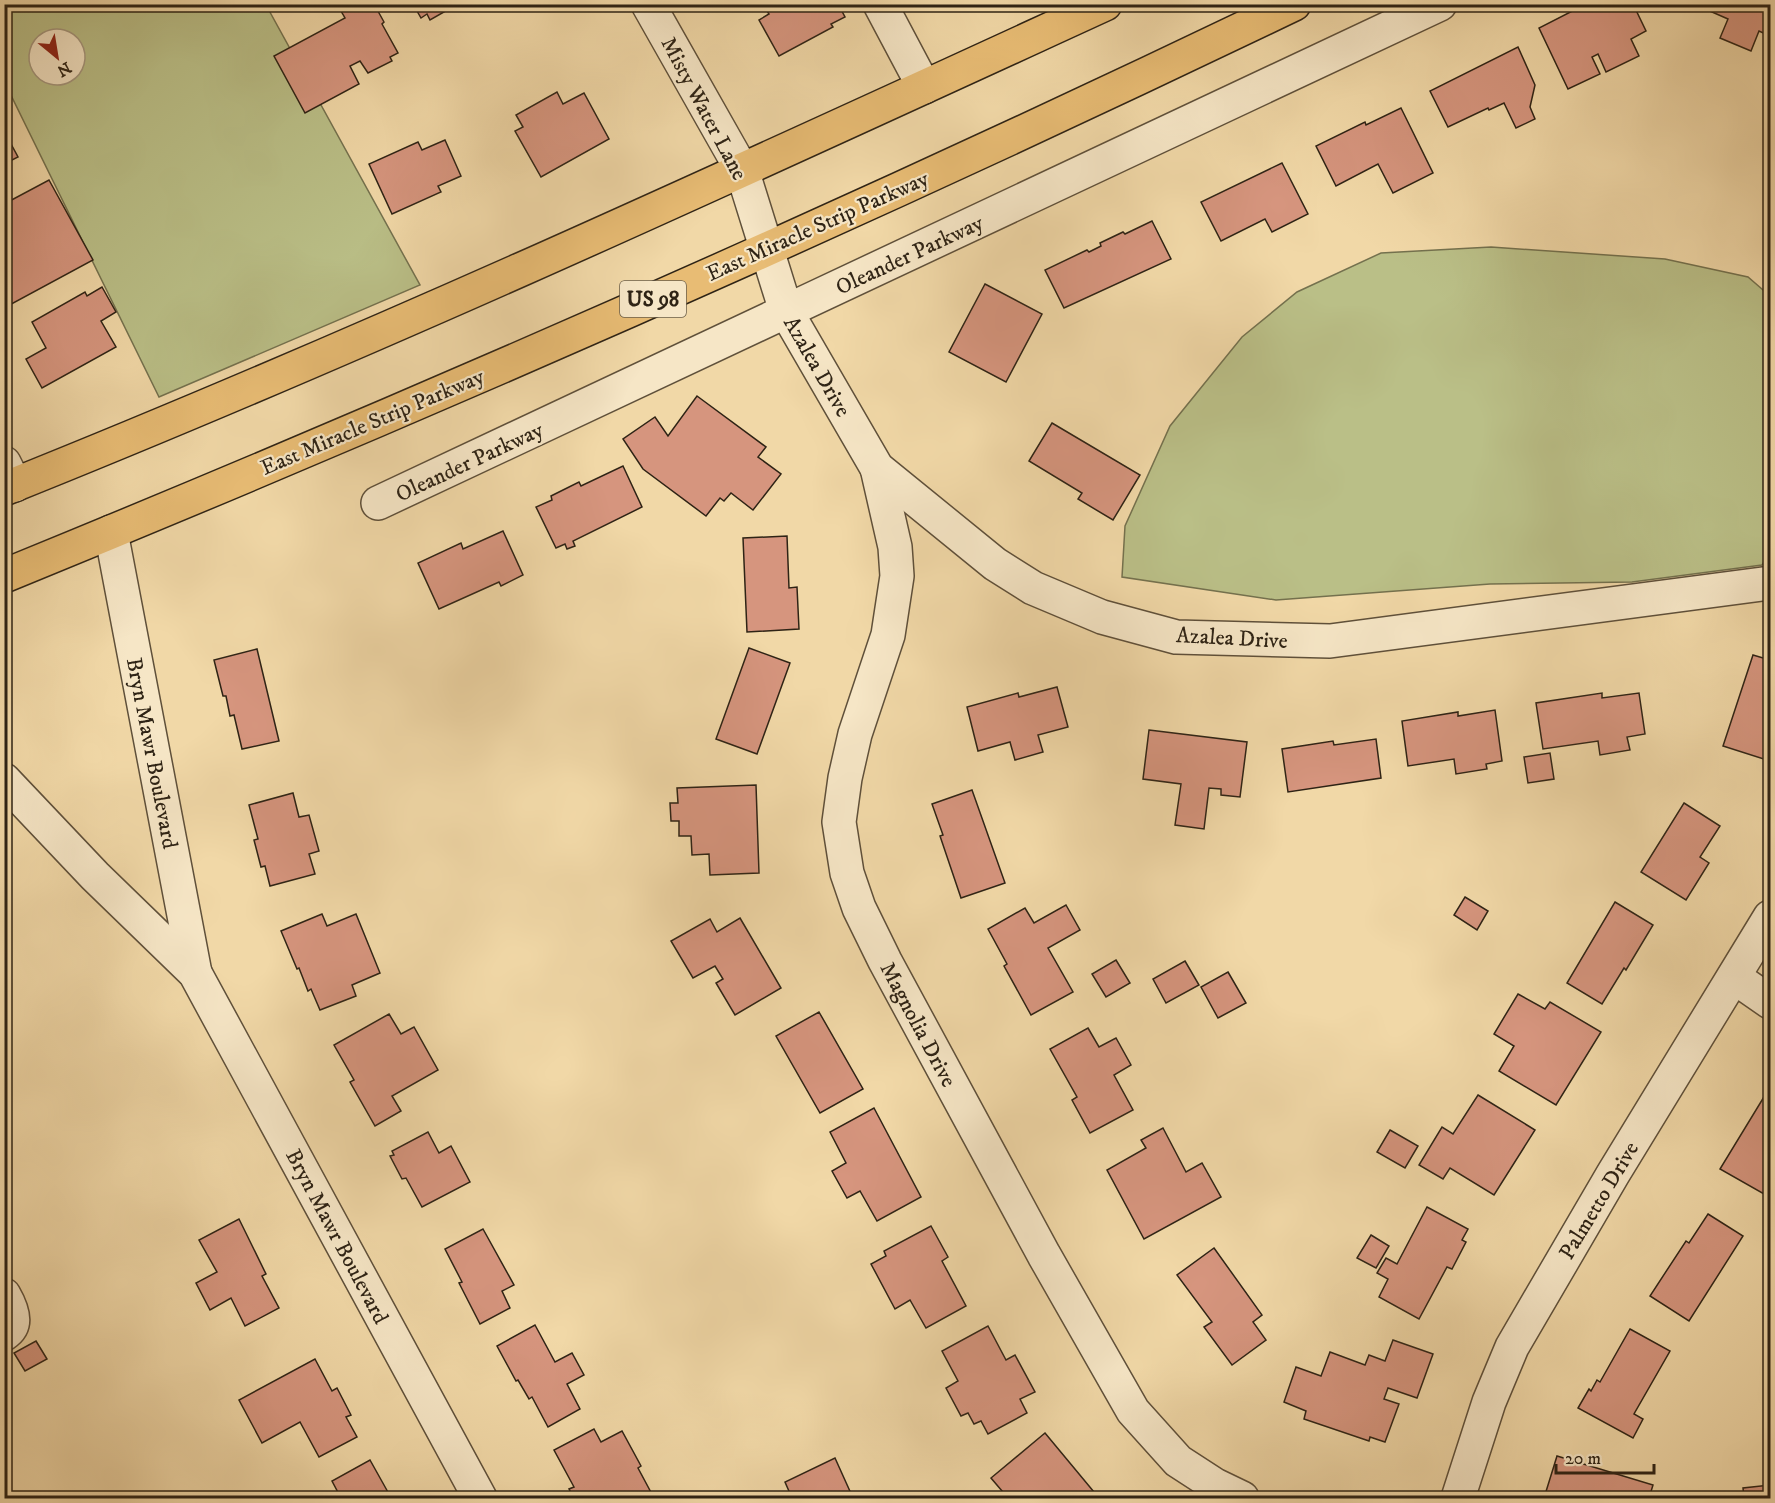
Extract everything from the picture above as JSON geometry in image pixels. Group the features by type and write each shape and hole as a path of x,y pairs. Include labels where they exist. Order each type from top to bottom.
{"highway":[{"path":"8,479 390,327 742,170 1105,4"},
{"name":"East Miracle Strip Parkway","path":"4,576 440,393 767,249 1168,65 1294,4"}],"street":[{"name":"Misty Water Lane","path":"648,4 742,170 767,249"},
{"path":"880,4 924,87"},
{"name":"Oleander Parkway","path":"378,503 1440,4"},
{"name":"Azalea Drive","path":"767,249 786,311 877,468 995,564 1033,588 1102,617 1176,638 1330,641 1770,583"},
{"name":"Magnolia Drive","path":"877,468 895,547 897,576 888,635 855,734 845,778 839,822 847,873 859,908 891,972 1027,1223 1133,1411 1178,1461 1215,1485 1242,1498"},
{"name":"Bryn Mawr Boulevard","path":"111,532 195,973"},
{"name":"Bryn Mawr Boulevard","path":"4,780 95,876 195,973 480,1498"},
{"name":"Palmetto Drive","path":"1458,1498 1489,1402 1512,1347 1613,1174 1770,917"},
{"path":"1734,977 1770,1002"},
{"path":"4,1295 13,1310 9,1332 4,1334"}],"green space":[{"path":"5,5 266,5 420,285 159,397 5,83"},
{"path":"1491,247 1665,259 1748,277 1770,296 1770,553 1762,565 1632,582 1490,584 1276,600 1122,577 1125,526 1170,426 1242,337 1297,292 1381,253"}],"building":[{"path":"354,4 374,4 398,53 390,57 392,61 368,73 360,61 350,66 359,84 305,113 274,56 345,18 341,11"},
{"path":"413,4 458,4 430,20 427,14 421,18"},
{"path":"763,4 838,4 845,17 831,24 833,27 779,56 759,20 769,14"},
{"path":"1586,4 1633,4 1646,31 1631,39 1639,56 1606,72 1598,54 1592,57 1600,74 1568,89 1539,28"},
{"path":"1699,4 1770,4 1770,36 1759,31 1751,51 1720,38 1728,19 1698,6"},
{"path":"1518,47 1535,85 1530,107 1535,119 1516,128 1504,103 1448,127 1430,91"},
{"path":"557,92 563,104 584,93 609,139 541,177 515,131 523,127 516,115"},
{"path":"1401,108 1433,173 1393,193 1378,164 1336,186 1316,146 1365,122 1366,125"},
{"path":"4,131 18,157 6,163 8,167 4,169"},
{"path":"445,140 461,176 438,186 441,192 392,214 369,164 418,142 422,150"},
{"path":"1282,163 1308,214 1272,232 1265,219 1221,241 1201,202"},
{"path":"49,180 93,260 4,308 4,204"},
{"path":"1152,221 1171,259 1064,308 1045,270 1087,250 1089,252 1101,246 1100,243 1123,232 1125,234"},
{"path":"985,284 1042,314 1006,382 949,352"},
{"path":"102,287 116,312 101,321 116,347 42,388 26,359 46,348 32,322 85,292 87,296"},
{"path":"697,396 766,447 758,457 781,474 753,510 731,493 724,501 720,498 706,516 643,469 623,439 655,417 668,436"},
{"path":"1052,423 1140,475 1113,520 1078,499 1082,493 1029,461"},
{"path":"623,466 642,507 573,541 575,546 567,549 565,544 556,548 536,507 552,500 551,496 579,482 581,486"},
{"path":"503,531 523,575 501,586 499,582 439,609 418,563 461,543 463,549"},
{"path":"787,536 789,588 797,587 799,629 747,632 743,538"},
{"path":"749,648 790,663 757,754 716,739"},
{"path":"257,649 279,741 242,749 234,715 230,716 214,660"},
{"path":"1753,655 1770,660 1770,761 1723,746"},
{"path":"1057,687 1068,727 1038,735 1043,752 1015,760 1010,742 978,751 967,707 1018,693 1019,697"},
{"path":"1602,693 1602,698 1639,693 1645,734 1627,737 1630,750 1600,755 1598,741 1543,749 1536,703"},
{"path":"1495,710 1502,761 1486,764 1487,769 1456,774 1454,759 1408,766 1402,721 1458,712 1458,716"},
{"path":"1149,730 1247,742 1240,797 1221,795 1221,789 1209,788 1204,829 1175,825 1181,784 1143,779"},
{"path":"1376,739 1381,778 1288,792 1282,749 1333,741 1334,745"},
{"path":"1550,753 1554,779 1528,783 1524,757"},
{"path":"756,785 759,873 710,875 709,854 692,855 691,836 679,836 679,821 671,821 670,803 678,803 677,788"},
{"path":"972,790 1005,883 961,898 932,804"},
{"path":"293,793 299,817 309,815 319,851 309,854 315,874 270,886 265,866 261,867 254,840 258,839 249,805"},
{"path":"1684,803 1720,826 1700,857 1709,863 1686,900 1641,872"},
{"path":"1465,897 1488,911 1477,930 1454,915"},
{"path":"1615,902 1653,925 1602,1004 1567,983"},
{"path":"1066,905 1080,930 1048,948 1073,992 1031,1015 1004,966 1007,964 988,929 1025,908 1034,923"},
{"path":"322,914 327,926 356,914 380,973 352,985 356,996 320,1010 311,989 308,991 299,968 297,969 281,931"},
{"path":"740,918 781,988 735,1015 716,983 723,979 715,966 693,978 671,941 710,919 717,932"},
{"path":"1116,960 1130,983 1106,997 1092,974"},
{"path":"1185,961 1199,985 1166,1003 1153,979"},
{"path":"1228,972 1246,1003 1218,1018 1201,987"},
{"path":"1518,994 1545,1009 1550,1002 1601,1032 1556,1105 1499,1071 1514,1046 1494,1034"},
{"path":"819,1012 863,1089 820,1113 776,1036"},
{"path":"389,1014 401,1034 414,1027 438,1070 392,1096 401,1111 375,1126 350,1082 354,1080 334,1045"},
{"path":"1088,1028 1099,1047 1116,1038 1131,1065 1114,1075 1133,1110 1090,1133 1072,1100 1077,1097 1050,1049"},
{"path":"1770,1087 1770,1183 1764,1194 1720,1169"},
{"path":"1478,1095 1535,1130 1494,1195 1450,1168 1443,1179 1419,1165 1442,1127 1453,1134"},
{"path":"874,1108 921,1197 877,1221 860,1191 847,1198 832,1171 846,1163 830,1132"},
{"path":"1163,1128 1186,1172 1202,1163 1221,1197 1144,1239 1107,1170 1146,1148 1141,1140"},
{"path":"1390,1130 1418,1146 1405,1168 1377,1152"},
{"path":"428,1132 439,1153 451,1146 470,1182 422,1207 406,1178 402,1179 390,1156 394,1155 392,1151"},
{"path":"1427,1207 1468,1229 1462,1240 1466,1242 1452,1269 1447,1267 1419,1319 1379,1297 1388,1279 1377,1273 1386,1258 1397,1264"},
{"path":"1708,1214 1743,1236 1689,1321 1650,1296 1686,1241 1689,1243"},
{"path":"239,1219 266,1274 262,1276 279,1308 245,1326 231,1298 210,1310 196,1283 217,1272 199,1240"},
{"path":"931,1226 948,1257 942,1261 966,1306 926,1328 910,1300 895,1309 871,1264 886,1256 884,1251"},
{"path":"483,1229 514,1285 502,1291 510,1308 480,1324 445,1249"},
{"path":"1371,1235 1389,1246 1376,1268 1357,1258"},
{"path":"1214,1248 1262,1315 1253,1322 1266,1340 1232,1365 1204,1327 1212,1322 1177,1275"},
{"path":"535,1325 555,1362 572,1353 584,1375 567,1384 580,1409 548,1427 532,1397 529,1399 518,1380 516,1381 497,1346"},
{"path":"988,1326 1006,1360 1015,1355 1035,1392 1020,1399 1027,1413 988,1434 981,1421 974,1424 968,1413 961,1416 946,1388 958,1381 942,1351"},
{"path":"1630,1329 1670,1351 1634,1414 1643,1419 1633,1438 1578,1408 1589,1389 1591,1391 1597,1380 1600,1382"},
{"path":"1393,1340 1433,1354 1417,1398 1388,1388 1384,1399 1399,1404 1385,1442 1370,1437 1369,1441 1304,1419 1306,1411 1284,1402 1296,1367 1321,1376 1330,1352 1365,1365 1369,1355 1385,1361"},
{"path":"36,1341 47,1359 25,1371 14,1353"},
{"path":"315,1359 332,1391 337,1388 351,1415 346,1417 357,1437 319,1457 300,1422 262,1443 239,1400"},
{"path":"594,1429 601,1442 622,1431 641,1466 638,1468 654,1498 574,1498 569,1489 574,1487 554,1450"},
{"path":"1045,1433 1099,1498 1008,1498 991,1478"},
{"path":"1557,1456 1653,1485 1649,1498 1544,1498"},
{"path":"835,1458 853,1498 792,1498 785,1482"},
{"path":"370,1460 389,1494 386,1495 388,1498 341,1498 332,1481"},
{"path":"1770,1485 1770,1498 1744,1498 1743,1488"}]}
